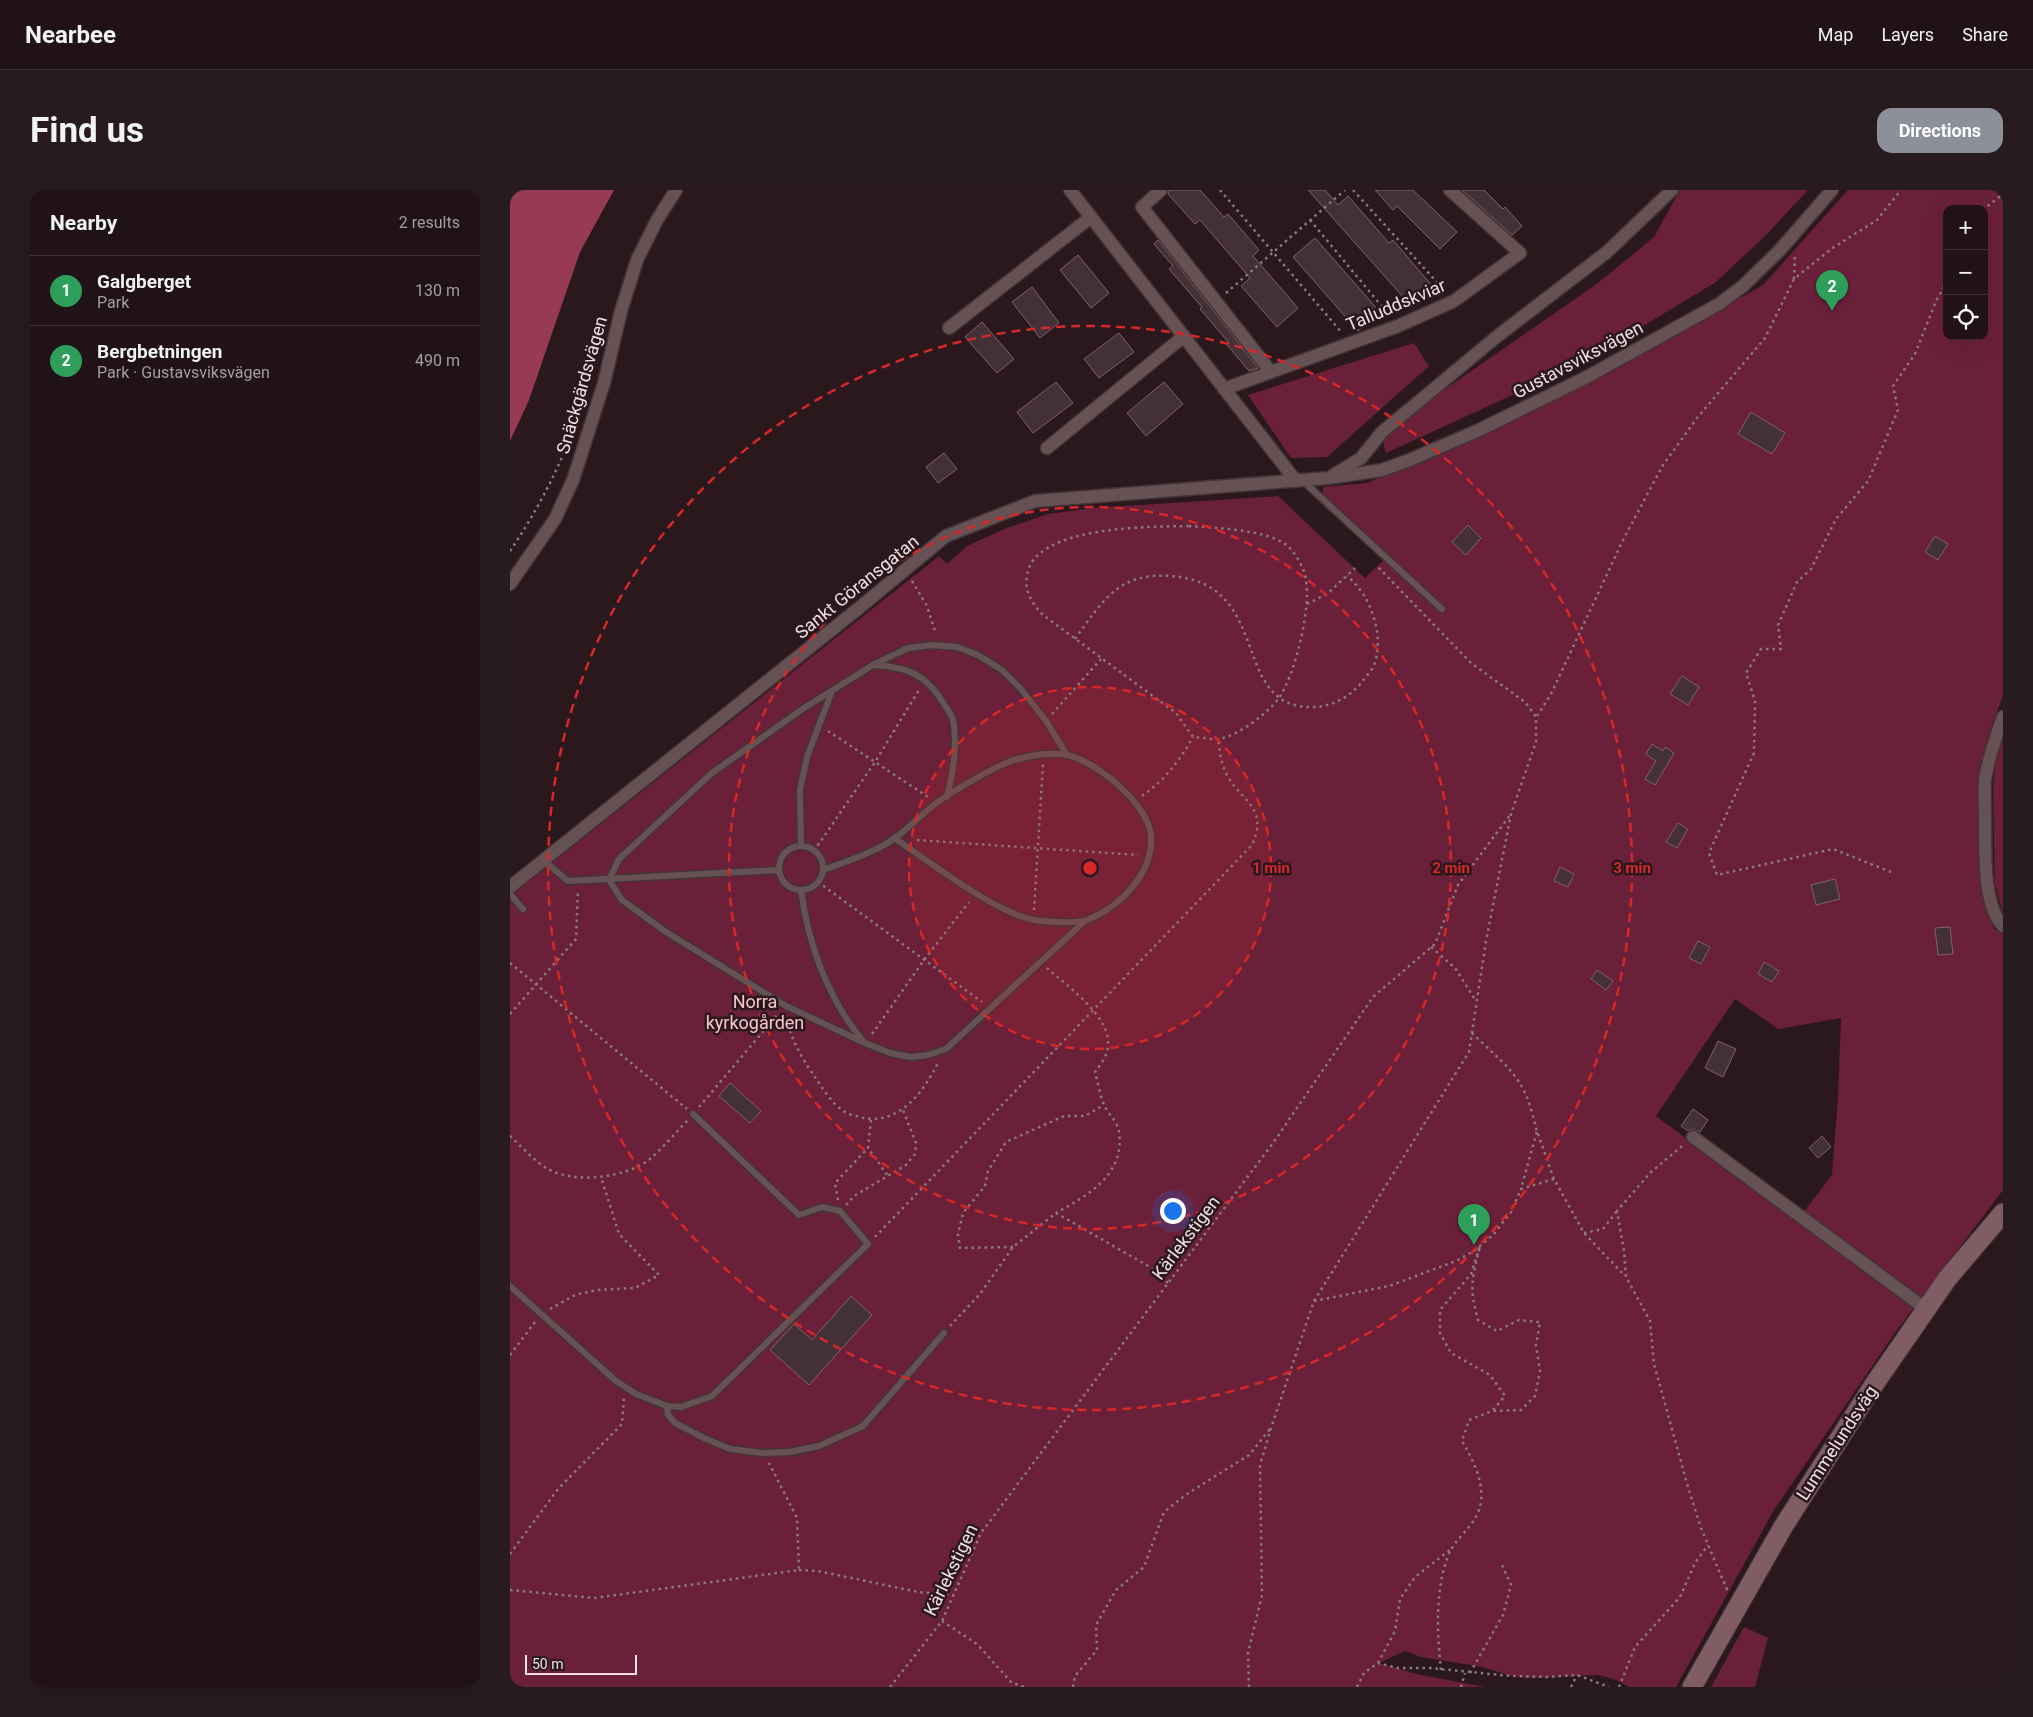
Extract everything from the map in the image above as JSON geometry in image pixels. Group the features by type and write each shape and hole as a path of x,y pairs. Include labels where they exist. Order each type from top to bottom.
{"main road":[{"name":"Lummelundsväg","path":"1692,1687 1782,1528 1873,1386 1947,1279 2003,1213"}],"street":[{"name":"Snäckgärdsvägen","path":"510,584 555,519 573,480 604,383 621,311 637,260 657,220 676,190"},
{"path":"1070,190 1224,388 1299,480"},
{"path":"1161,190 1142,207 1271,372"},
{"name":"Talluddskviar","path":"1224,388 1398,326 1454,301 1520,253 1450,190"},
{"path":"1328,478 1361,458 1382,432 1496,338 1607,252 1672,190"},
{"name":"Gustavsviksvägen","path":"1299,480 1382,470 1480,430 1585,378 1719,304 1743,286 1780,250 1832,190"},
{"path":"949,328 1091,217"},
{"path":"1047,448 1184,336"},
{"name":"Sankt Göransgatan","path":"510,887 946,536 1034,501 1299,480"},
{"path":"2003,717 1994,743 1985,780 1986,863 1991,901 1998,920 2003,926"},
{"path":"1693,1137 1926,1309"}],"lane":[{"path":"1299,480 1442,609"},
{"path":"609,880 619,859 712,773 832,691 873,665 908,648 932,645 956,647 978,655 1002,670 1021,689 1046,721 1067,755"},
{"path":"873,665 899,667 925,680 937,692 953,719 954,771 947,797"},
{"path":"801,846 800,790 807,757 832,691"},
{"path":"609,880 622,900 666,932 786,1006 865,1044 890,1053 911,1057 928,1055 946,1049 1086,920 1110,906 1130,890 1144,871 1150,856 1151,834 1146,818 1135,800 1108,776 1081,760 1067,755 1044,755 1016,759 986,774 937,803 894,838 868,853 823,870"},
{"path":"894,838 976,893 1009,912 1033,920 1060,922 1086,920"},
{"path":"801,846 814,851 822,863 823,870 818,882 801,890 784,882 779,870 782,856 794,847 801,846"},
{"path":"544,861 568,881 779,870"},
{"path":"801,890 814,949 831,994 848,1024 865,1044"},
{"path":"510,894 523,909"},
{"path":"510,1286 616,1382 636,1394 666,1406 681,1407 712,1396 868,1244 840,1211 822,1207 799,1215 694,1114"},
{"path":"666,1406 668,1415 675,1423 704,1438 730,1448 763,1453 790,1452 819,1446 863,1426 944,1333"}],"path":[{"path":"1220,190 1351,343"},
{"path":"1216,302 1345,190"},
{"path":"1353,190 1454,301"},
{"path":"1249,1687 1248,1653 1262,1594 1260,1465 1314,1301 1469,1052 1486,941 1511,814 1536,742 1536,716 1551,694 1623,540 1663,466 1697,418 1765,338 1794,279 1831,249 1878,220 1901,190"},
{"path":"1988,206 2003,194"},
{"path":"1310,220 1398,326"},
{"path":"1890,872 1833,849 1717,875 1709,853 1754,753 1755,701 1746,672 1761,649 1781,649 1778,624 1797,582 1811,569 1836,519 1868,481 1898,410 1893,386 1915,354 1936,301 1943,289"},
{"path":"578,415 602,324"},
{"path":"510,551 545,494 559,466 575,424"},
{"path":"1189,526 1267,536 1288,546 1300,563 1306,580 1307,604 1302,635 1290,672 1278,699 1256,720 1233,734 1218,739 1193,737 1176,713 1043,616 1030,601 1026,578 1028,568 1044,549 1088,533 1121,528 1189,526"},
{"path":"1374,562 1470,663 1525,702 1536,716"},
{"path":"1307,604 1327,594 1355,568"},
{"path":"904,570 928,606 936,632 932,645"},
{"path":"1075,639 1100,604 1115,589 1136,579 1157,575 1179,576 1200,581 1215,590 1234,610 1242,626 1253,659 1278,699 1300,706 1326,706 1346,698 1358,688 1374,666 1377,647 1371,608 1355,582 1347,576"},
{"path":"1046,721 1102,660"},
{"path":"814,851 875,762 925,680"},
{"path":"819,725 937,803"},
{"path":"1135,800 1153,789 1181,759 1193,737"},
{"path":"868,1244 1092,1009 1252,845 1258,832 1258,820 1252,805 1228,778 1221,761 1218,739"},
{"path":"1033,920 1044,755"},
{"name":"Kärlekstigen","path":"890,1687 942,1622 981,1533 1272,1144 1373,998 1435,944 1458,885 1511,814"},
{"path":"894,838 1150,856"},
{"path":"510,1014 576,939 579,881"},
{"path":"818,882 990,1008"},
{"path":"865,1044 924,960 976,893"},
{"path":"1431,947 1455,968 1477,1003"},
{"path":"944,1333 980,1294 1013,1247 1056,1213 1085,1196 1109,1176 1119,1152 1119,1130 1104,1105 1095,1072 1104,1059 1108,1045 1104,1026 1092,1009 1040,962"},
{"path":"510,963 694,1114"},
{"path":"510,1136 548,1169 569,1176 590,1178 619,1173 649,1160 694,1114 786,1006"},
{"path":"786,1006 789,1027 808,1067 826,1093 845,1113 871,1120 886,1117 903,1110 914,1100 932,1075 946,1049"},
{"path":"1472,1033 1513,1074 1522,1086 1554,1179 1584,1233 1626,1277 1650,1321 1654,1364 1688,1487 1708,1544 1731,1600"},
{"path":"1013,1247 960,1248 958,1235 963,1213 985,1186 988,1171 994,1158 1006,1142 1025,1132 1064,1116 1086,1116 1104,1105"},
{"path":"840,1211 854,1196 906,1165 915,1154 916,1143 903,1110"},
{"path":"840,1211 836,1183 868,1148 871,1120"},
{"path":"1314,1301 1388,1286 1456,1261 1480,1246 1494,1234 1511,1212 1521,1189 1536,1131"},
{"path":"1584,1233 1603,1229 1650,1172 1693,1137"},
{"path":"868,1148 888,1177"},
{"path":"510,1355 541,1314 575,1294 597,1290 635,1288 659,1275 619,1234 601,1176"},
{"path":"1521,1189 1554,1179"},
{"path":"1617,1211 1624,1251 1626,1277"},
{"path":"1056,1213 1150,1267 1168,1283"},
{"path":"1480,1246 1471,1274 1440,1310 1440,1333 1451,1353 1490,1375 1505,1396 1492,1411"},
{"path":"1441,1670 1439,1596 1441,1579 1448,1555 1474,1521 1480,1506 1481,1484 1475,1464 1462,1441 1469,1420 1492,1411 1521,1410 1535,1396 1540,1371 1536,1345 1540,1322 1518,1320 1497,1331 1478,1320 1473,1302 1471,1283 1480,1246"},
{"path":"510,1554 558,1489 622,1424 624,1396"},
{"path":"1073,1687 1075,1676 1097,1650 1096,1625 1116,1590 1144,1567 1164,1512 1187,1494 1249,1455 1271,1428"},
{"path":"763,1453 797,1518 799,1570"},
{"path":"1619,1687 1635,1647 1680,1597 1695,1563 1708,1544"},
{"path":"1357,1687 1364,1673 1378,1663 1395,1631 1400,1599 1415,1578 1452,1548"},
{"path":"1470,1673 1506,1608 1512,1584 1502,1565"},
{"path":"510,1590 594,1598 686,1585 771,1576 799,1570 918,1592 954,1594"},
{"path":"942,1622 977,1644 1012,1682 1024,1687"},
{"path":"1378,1663 1398,1668 1465,1673 1548,1678 1577,1676 1609,1687"},
{"path":"1461,1687 1465,1673"},
{"path":"1570,1687 1577,1676"}],"green space":[{"path":"1680,190 1808,190 1766,235 1716,282 1580,364 1386,453 1382,437 1395,424 1598,283 1654,237"},
{"name":"Norra kyrkogården","path":"1848,190 2003,190 2003,695 1987,740 1979,783 1986,863 1984,902 1994,929 2003,934 2003,1190 1894,1334 1774,1510 1676,1687 1629,1687 1614,1679 1599,1675 1530,1678 1511,1676 1483,1667 1421,1657 1405,1651 1379,1663 1416,1674 1485,1687 510,1687 510,896 939,556 947,564 967,546 1004,529 1048,514 1093,508 1278,496 1365,578 1389,555 1322,499 1323,487 1367,483 1596,377 1763,285","holes":["1735,999 1778,1029 1841,1018 1838,1097 1832,1175 1797,1221 1656,1116"]},
{"path":"1414,343 1429,366 1327,457 1291,458 1248,395"},
{"path":"2003,737 2003,914 1995,884 1993,792 1995,765"},
{"path":"1744,1627 1768,1638 1755,1687 1711,1687"}],"shaded area":[{"path":"510,190 614,190 580,252 529,400 510,441"}],"building":[{"path":"1169,190 1200,190 1224,217 1228,214 1259,250 1253,256 1298,308 1277,327 1241,286 1250,278 1200,220 1195,224 1168,194"},
{"path":"1308,190 1325,190 1338,205 1348,196 1389,243 1393,240 1434,288 1412,307"},
{"path":"1375,190 1413,190 1457,232 1440,249 1397,206 1393,210"},
{"path":"1462,190 1484,190 1503,209 1505,207 1522,226 1512,235"},
{"path":"1315,238 1380,312 1358,331 1293,257"},
{"path":"1158,240 1258,368 1249,371 1227,345 1229,343 1200,309 1202,307 1169,269 1173,266 1154,244"},
{"path":"1078,255 1109,293 1091,308 1060,270"},
{"path":"1032,287 1059,323 1040,338 1012,302"},
{"path":"982,322 1014,359 997,373 965,337"},
{"path":"1119,333 1134,352 1099,378 1084,359"},
{"path":"1056,382 1073,403 1033,433 1017,412"},
{"path":"1164,382 1183,404 1146,436 1127,413"},
{"path":"1751,412 1785,433 1772,454 1738,434"},
{"path":"944,453 957,469 938,483 926,467"},
{"path":"1468,525 1481,538 1466,555 1452,542"},
{"path":"1935,536 1948,544 1938,560 1925,552"},
{"path":"1682,676 1699,687 1688,705 1670,694"},
{"path":"1652,744 1663,751 1665,747 1674,753 1655,785 1645,779 1656,761 1646,754"},
{"path":"1678,823 1688,829 1677,848 1666,842"},
{"path":"1560,867 1574,874 1568,887 1554,881"},
{"path":"1835,879 1840,899 1816,905 1811,885"},
{"path":"1950,927 1953,954 1938,955 1935,928"},
{"path":"1698,941 1710,947 1701,964 1689,958"},
{"path":"1764,962 1779,971 1772,982 1758,974"},
{"path":"1597,970 1613,981 1606,990 1591,979"},
{"path":"1718,1041 1736,1049 1723,1077 1705,1068"},
{"path":"730,1083 761,1111 750,1123 719,1096"},
{"path":"1693,1109 1708,1120 1700,1132 1693,1129 1688,1131 1681,1126"},
{"path":"1822,1136 1831,1147 1818,1158 1809,1148"},
{"path":"851,1296 872,1315 809,1385 770,1350 794,1324 812,1340"}],"place":[{"name":"Bergbetningen","path":"1832,311"},
{"name":"Galgberget","path":"1474,1245"}]}
